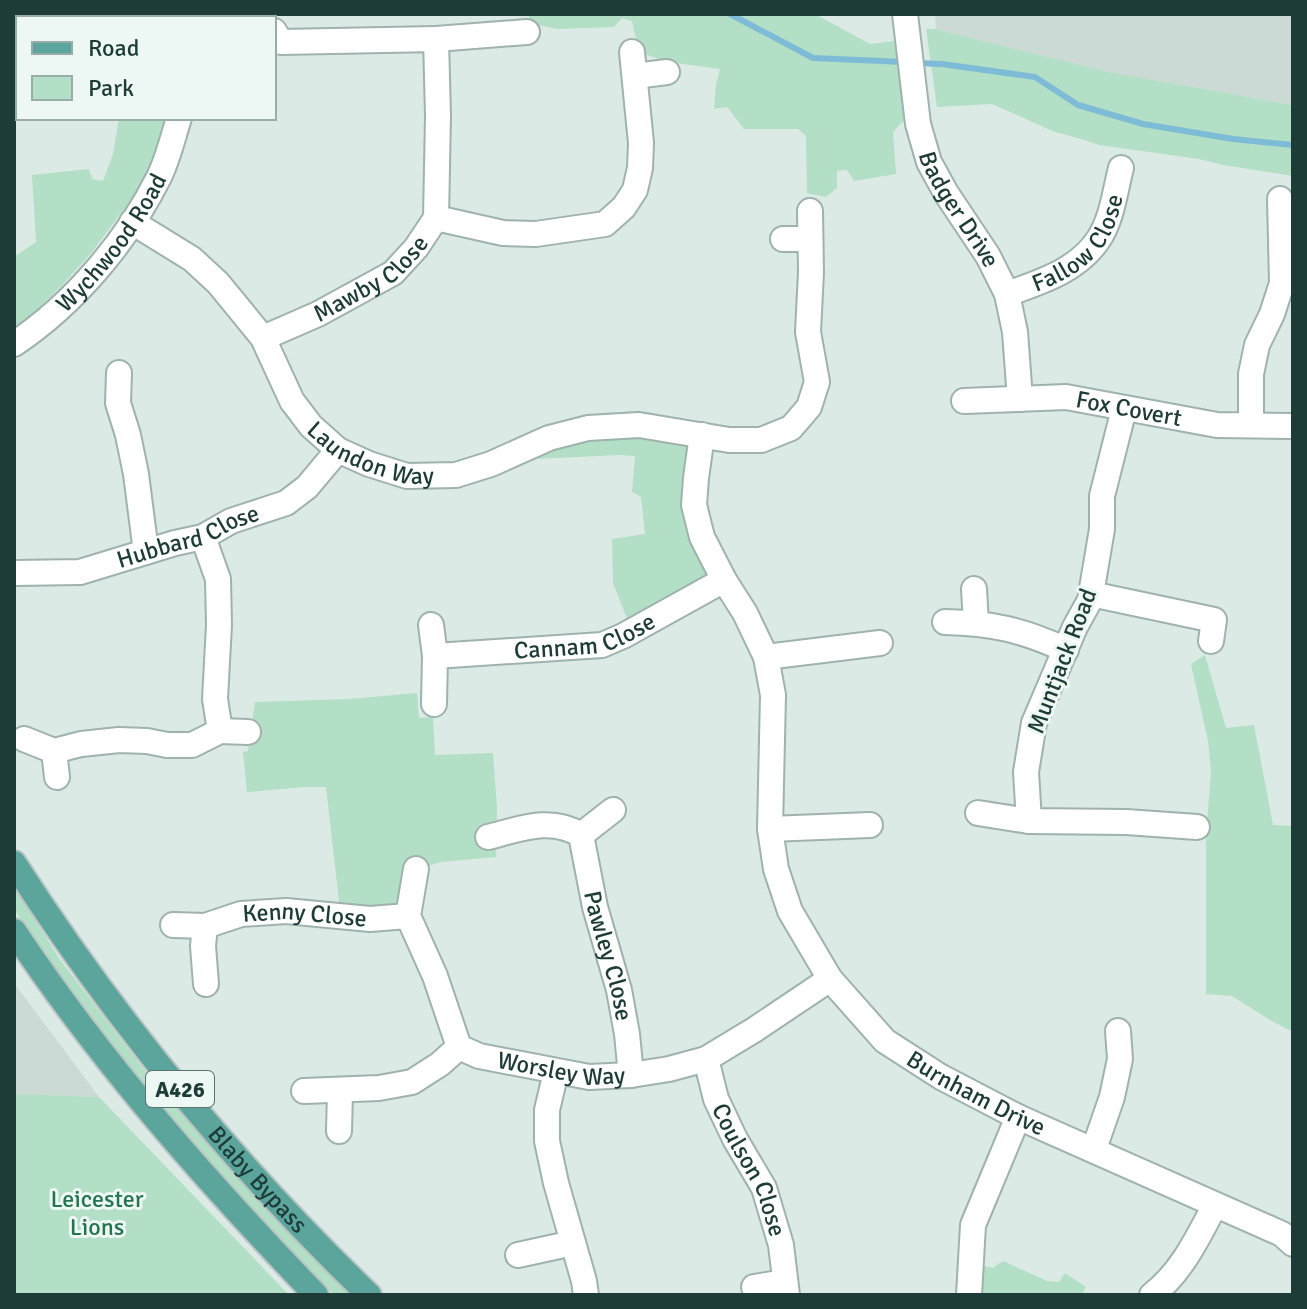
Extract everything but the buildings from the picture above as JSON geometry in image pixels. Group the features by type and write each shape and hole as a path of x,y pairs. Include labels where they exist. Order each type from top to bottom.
{"main road":[{"name":"Blaby Bypass","path":"14,863 72,951 158,1064 266,1189 369,1295"},
{"name":"Blaby Bypass","path":"14,931 99,1047 160,1123 220,1193 316,1295"}],"street":[{"name":"Badger Drive","path":"905,14 918,124 929,162 988,256 1007,294 1015,332 1020,399"},
{"path":"276,41 436,39 527,32"},
{"name":"Mawby Close","path":"263,338 318,314 393,273 416,248 436,218 436,39"},
{"path":"436,218 503,233 536,234 605,224 624,207 635,190 640,168 641,143 634,64 667,72"},
{"name":"Wychwood Road","path":"14,344 37,328 104,263 159,176 178,120"},
{"name":"Fallow Close","path":"1007,294 1050,278 1079,261 1099,240 1110,214 1121,168"},
{"path":"1251,424 1251,374 1257,345 1282,283 1280,199"},
{"name":"Laundon Way","path":"132,222 192,259 218,283 263,338 292,401 311,426 338,450 407,476 456,475 491,464 549,438 588,428 639,425 729,440 761,440 791,428 809,407 817,382 808,332 810,211"},
{"path":"783,239 810,239"},
{"path":"119,373 118,403 136,474 146,552"},
{"name":"Fox Covert","path":"964,401 1066,397 1217,425 1293,426"},
{"name":"Muntjack Road","path":"1029,821 1026,772 1034,723 1075,627 1090,600 1102,529 1102,496 1124,409"},
{"name":"Burnham Drive","path":"702,435 694,505 702,537 766,657 773,695 770,829 776,869 790,911 830,979 885,1041 941,1077 1018,1117 1282,1234 1293,1244"},
{"name":"Hubbard Close","path":"14,573 80,572 203,537 231,521 286,503 307,487 338,450"},
{"path":"203,537 218,579 215,699 220,731"},
{"name":"Cannam Close","path":"435,656 602,645 724,580"},
{"path":"974,589 976,623"},
{"path":"1091,594 1214,620 1211,641"},
{"path":"945,622 1004,627 1066,650"},
{"path":"431,625 435,656 434,704"},
{"path":"766,657 880,643"},
{"path":"24,739 54,751 119,740 192,745 220,731 248,732"},
{"path":"54,751 57,777"},
{"path":"488,837 549,824 568,827 581,835 613,810"},
{"path":"978,813 1029,821 1126,822 1197,827"},
{"path":"770,829 870,825"},
{"name":"Pawley Close","path":"581,835 595,907 619,990 631,1075"},
{"path":"304,1091 379,1088 412,1082 459,1047 435,976 408,916 416,869"},
{"name":"Kenny Close","path":"173,925 205,926 241,914 286,911 370,919 408,916"},
{"path":"205,926 206,984"},
{"name":"Worsley Way","path":"459,1047 479,1056 589,1077 669,1069 706,1059 830,979"},
{"path":"1094,1149 1112,1097 1120,1059 1118,1031"},
{"name":"Coulson Close","path":"706,1059 716,1099 764,1188 781,1245 786,1289 754,1287"},
{"path":"556,1072 547,1110 547,1141 586,1295"},
{"path":"339,1131 340,1091"},
{"path":"969,1295 973,1225 1018,1117"},
{"path":"1152,1295 1176,1271 1215,1205"},
{"path":"518,1255 573,1243"}],"shaded area":[{"path":"935,14 1292,14 1293,105 1108,72 936,29"},
{"path":"14,983 99,1097 14,1094"}],"green space":[{"path":"529,14 815,14 870,44 894,41 905,119 893,132 896,174 854,181 847,170 837,171 837,188 826,197 807,193 806,136 798,129 744,129 727,107 714,109 720,69 668,62 644,54 632,21 622,18 614,27 557,29 529,23"},
{"path":"926,29 1109,72 1293,105 1293,176 1099,145 1055,132 992,104 937,107"},
{"path":"119,120 178,120 156,182 120,214 62,285 31,316 14,328 14,257 36,242 32,175 89,169 92,179 103,181 113,154"},
{"path":"702,435 696,478 724,580 632,631 613,583 612,539 645,534 641,497 632,492 635,456 535,459 521,451 549,438"},
{"path":"1205,655 1226,728 1254,725 1273,825 1293,826 1293,1032 1232,996 1206,994 1206,835 1211,771 1208,741 1191,664"},
{"path":"417,693 419,718 433,717 435,755 493,753 497,807 496,857 441,862 416,869 408,916 342,917 326,787 247,792 243,752 248,751 255,702"},
{"path":"14,887 61,961 152,1080 265,1209 351,1295 334,1295 227,1183 157,1101 112,1045 14,909"},
{"name":"Leicester Lions","path":"14,1094 99,1097 289,1295 14,1295"},
{"path":"1003,1261 1047,1281 1059,1282 1065,1273 1086,1287 1082,1295 979,1295 981,1265 993,1268"}],"waterway":[{"path":"730,14 813,58 904,62"},
{"path":"915,63 1035,77 1078,105 1143,124 1293,145"}]}
